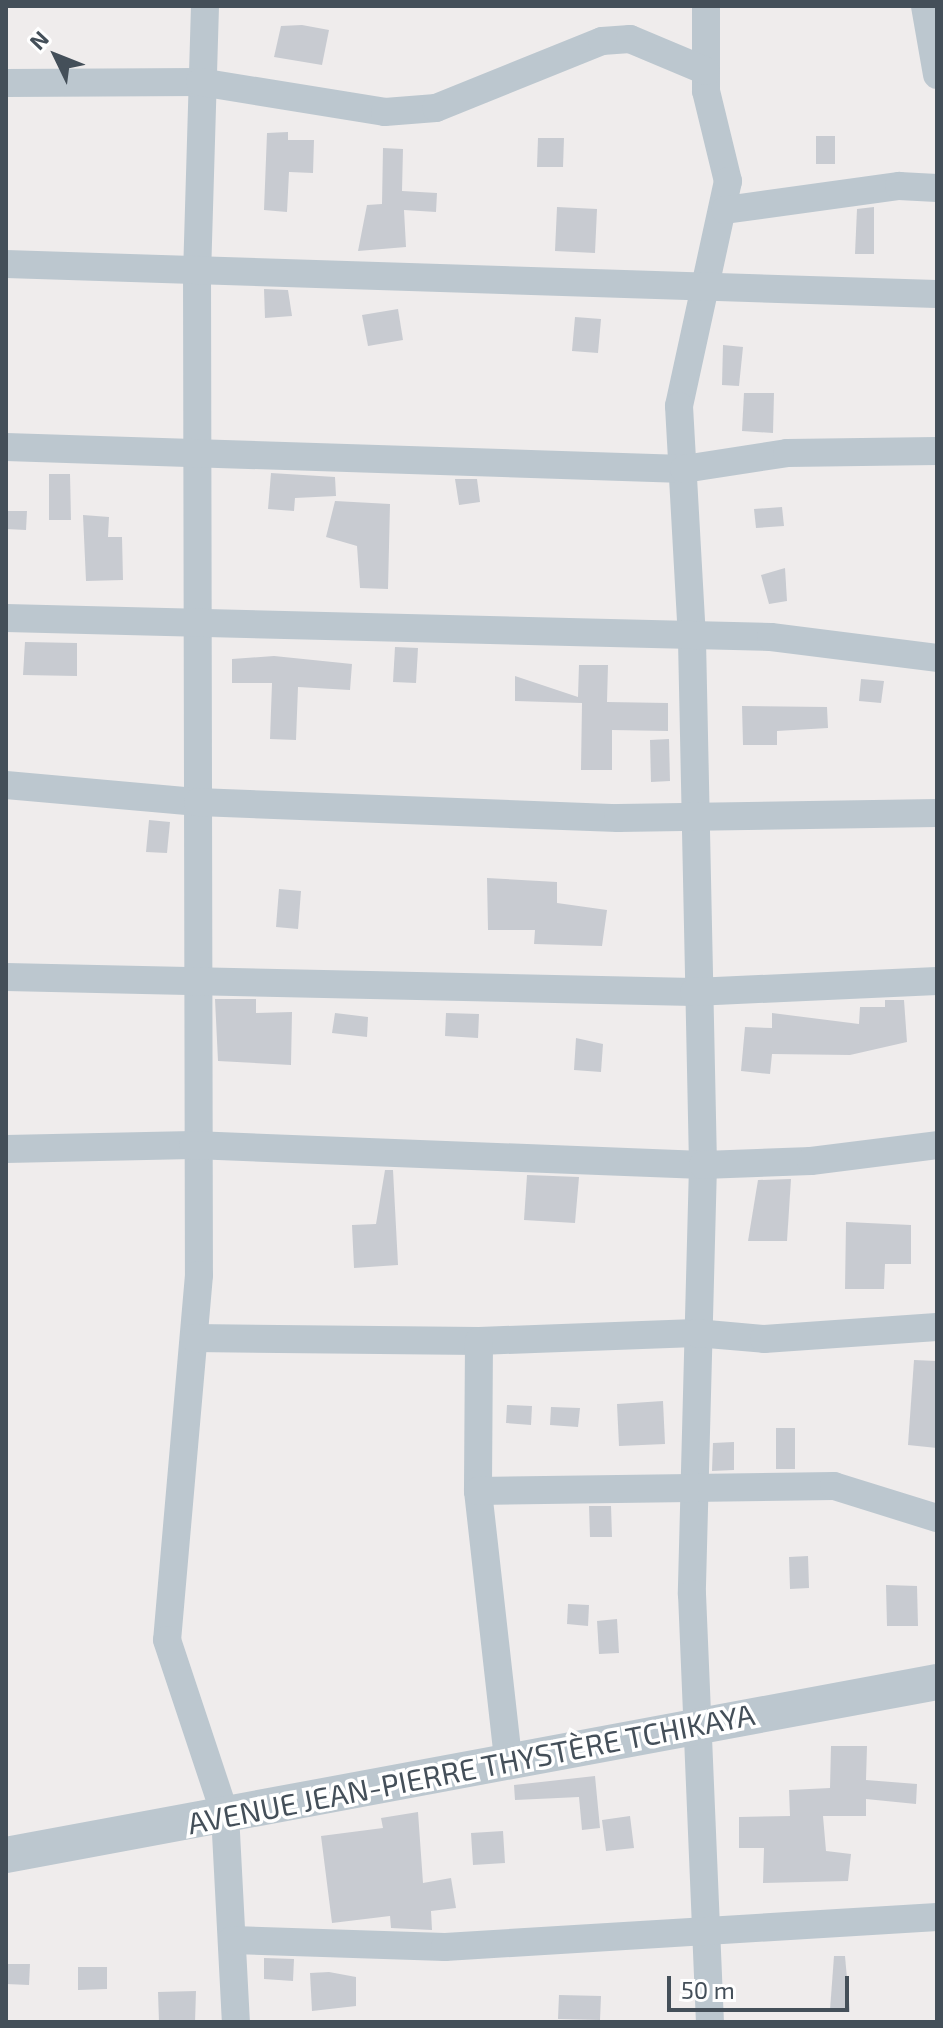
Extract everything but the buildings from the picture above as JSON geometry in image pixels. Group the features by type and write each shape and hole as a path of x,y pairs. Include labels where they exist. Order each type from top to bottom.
{"street":[{"path":"205,6 200,82 197,269 198,978 193,1145 194,1338 167,1640 225,1814 236,2022"},
{"path":"706,6 706,71 728,181 725,210 703,287 679,406 692,640 694,992 703,1165 690,1488 696,1725 710,2022"},
{"path":"931,23 937,75"},
{"path":"6,83 200,82 385,112 436,108 602,41 630,39 706,71"},
{"path":"725,210 899,186 937,188"},
{"path":"6,264 937,294"},
{"path":"6,447 197,457 684,469 787,453 937,451"},
{"path":"6,618 198,621 692,640 771,637 937,658"},
{"path":"6,785 198,802 618,818 694,813 937,813"},
{"path":"6,977 198,978 694,992 937,981"},
{"path":"6,1149 193,1145 703,1165 937,1145"},
{"path":"194,1338 479,1341 696,1333 826,1338 937,1327"},
{"path":"479,1341 478,1491 508,1759"},
{"path":"478,1491 834,1486 937,1518"},
{"name":"AVENUE JEAN-PIERRE THYSTÈRE TCHIKAYA","path":"6,1855 508,1759 937,1682"},
{"path":"232,1940 445,1947 937,1917"}]}
